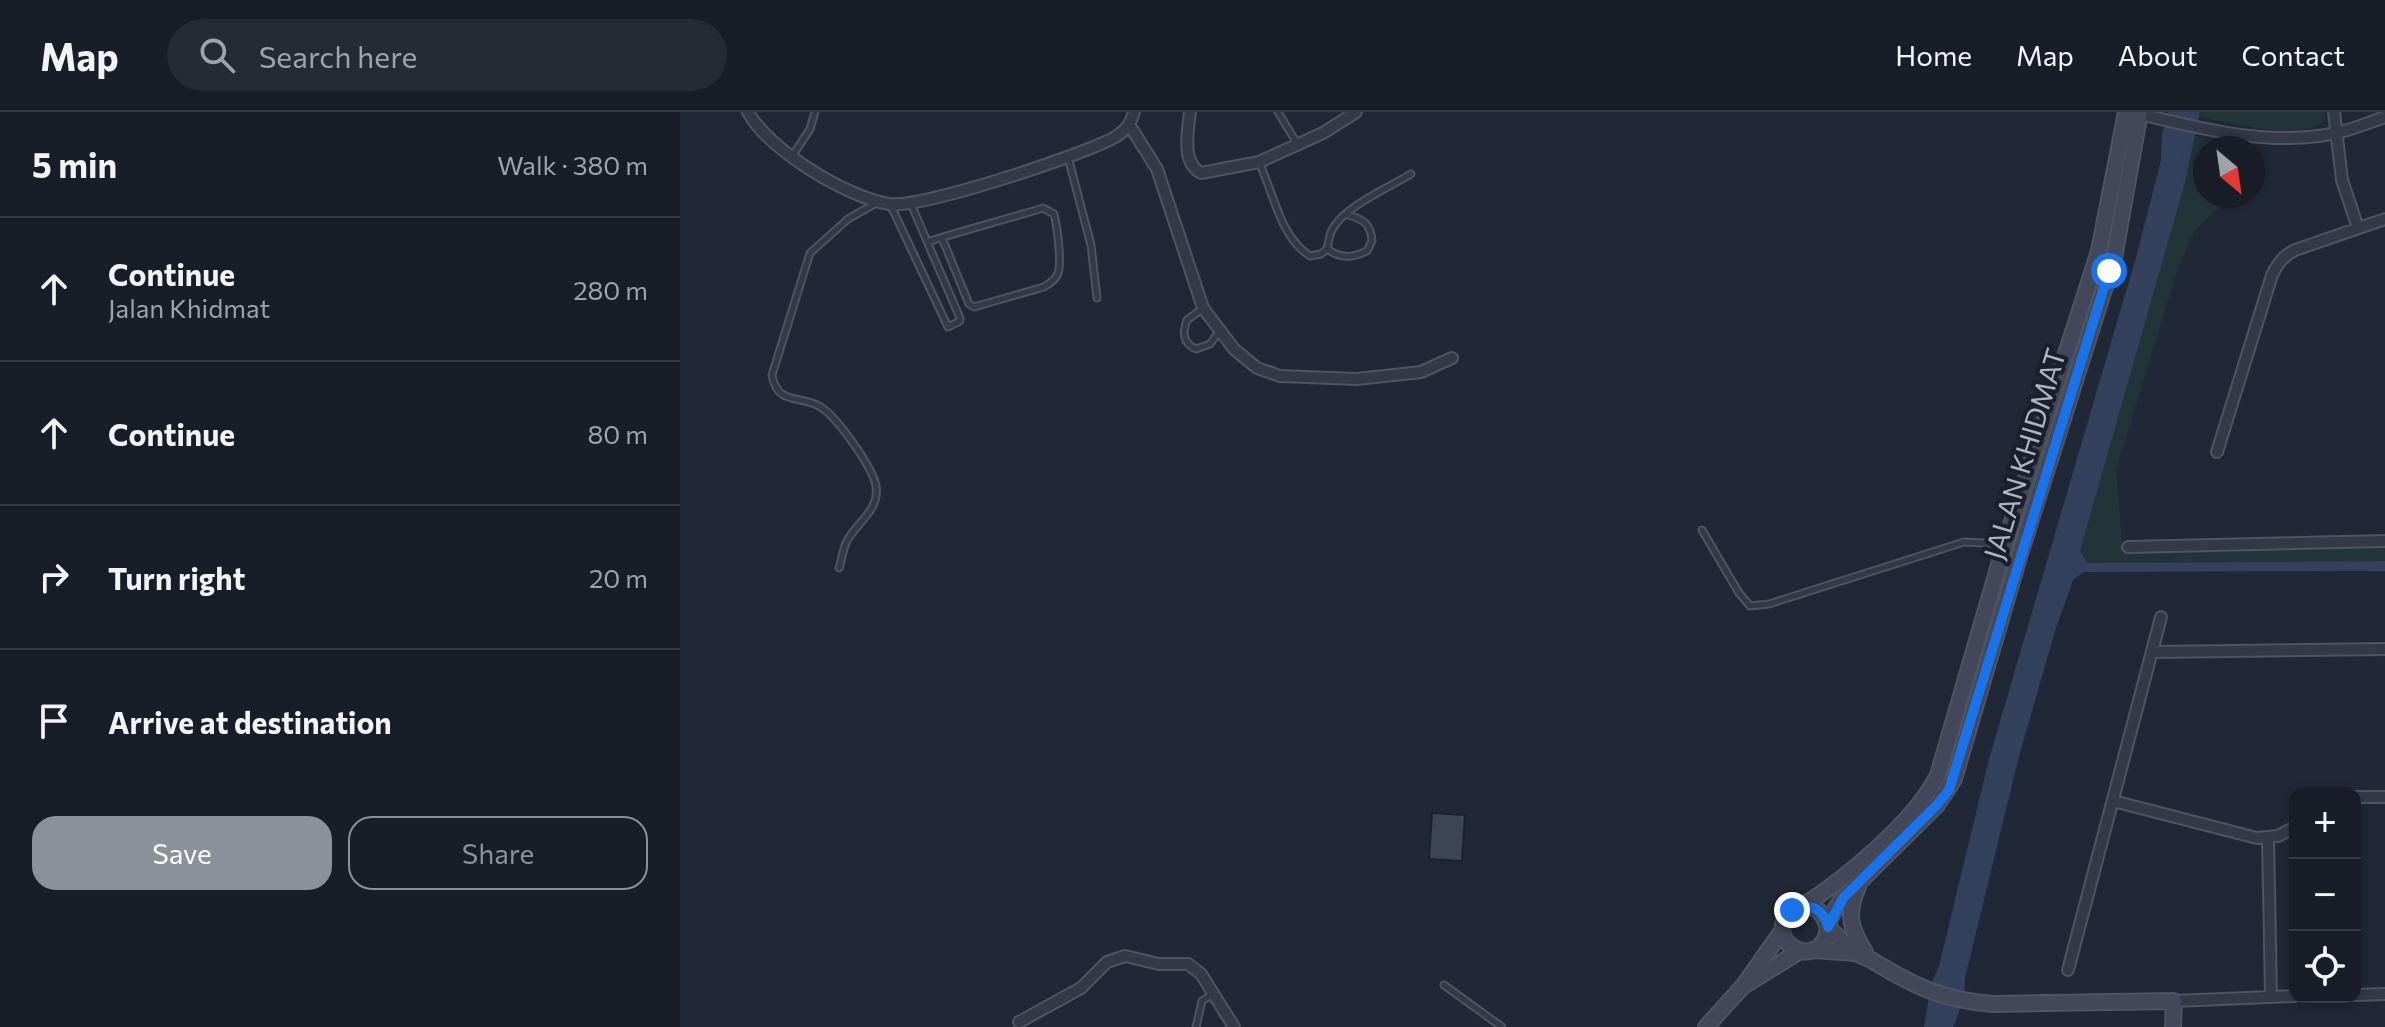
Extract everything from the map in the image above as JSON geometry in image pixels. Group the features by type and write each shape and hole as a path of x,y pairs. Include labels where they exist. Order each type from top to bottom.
{"street":[{"path":"740,112 749,115 810,170 845,189 884,203 911,204 978,186 1102,144 1130,126 1134,112"},
{"path":"1190,112 1188,159 1193,169 1201,173 1259,162 1299,145 1356,112"},
{"path":"2334,112 2342,180 2358,228"},
{"path":"1706,1027 1744,985 1782,931 1786,917 1846,876 1931,789 1938,775 2005,544 2099,251 2135,113 2274,139 2335,134 2385,117"},
{"name":"JALAN KHIDMAT","path":"1828,927 1843,898 1937,805 1954,779 2020,554 2114,258 2135,113"},
{"path":"1130,126 1157,169 1203,308 1234,349 1257,368 1280,376 1357,379 1421,372 1452,358"},
{"path":"2217,452 2278,263 2295,250 2385,219"},
{"path":"2128,547 2385,541"},
{"path":"2068,970 2161,617"},
{"path":"2152,652 2385,649"},
{"path":"2361,797 2385,797"},
{"path":"2113,801 2257,838 2278,836 2289,830"},
{"path":"2268,838 2271,997"},
{"path":"1863,956 1849,915 1865,876"},
{"path":"1800,907 1812,907 1819,911 1828,927 1863,956 1901,979 1927,991 1963,1001 1992,1004 2289,996"},
{"path":"1744,985 1825,940 1828,927"},
{"path":"1782,931 1788,944 1807,951 1863,956"},
{"path":"1019,1022 1081,988 1107,962 1125,956 1159,964 1188,964 1201,974 1234,1027"},
{"path":"2361,995 2385,994"},
{"path":"2173,1027 2174,1001"}],"lane":[{"path":"792,156 810,129 815,112"},
{"path":"1278,112 1299,145"},
{"path":"1068,156 1091,245 1097,298"},
{"path":"1259,162 1283,224 1296,247 1310,256 1327,249 1330,232 1337,222 1411,174"},
{"path":"839,568 847,540 872,509 876,486 848,433 836,419 819,405 785,396 774,387 772,375 810,253 848,219 884,203 948,327 960,321 911,204"},
{"path":"927,242 1043,208 1054,214 1057,223 1058,273 1053,282 1044,287 974,307 969,304 942,238"},
{"path":"1327,249 1345,257 1367,251 1372,241 1367,224 1347,214"},
{"path":"1203,308 1187,320 1183,333 1185,340 1196,349 1205,348 1219,332"},
{"path":"1702,530 1750,606 1769,604 1964,542 2005,544"},
{"path":"1444,985 1502,1027"},
{"path":"1196,1027 1202,1001 1214,993"}],"shaded area":[{"path":"2200,112 2324,112 2325,119 2315,126 2284,131 2199,117"},
{"path":"2193,146 2193,208 2218,208 2195,230 2178,268 2116,470 2123,552 2385,548 2385,561 2086,563 2080,551"}],"water":[{"path":"2168,112 2200,112 2186,179 2080,551 2087,563 2385,561 2385,571 2084,572 2073,580 2018,760 1960,1009 1953,1027 1924,1027 1931,984 1939,966 1989,759 2137,254 2161,160 2162,134"}],"building":[{"path":"1432,813 1465,815 1462,861 1429,859"}],"route":[{"path":"1792,910 1804,906 1816,909 1828,927 1843,898 1949,790 2109,271"}]}
